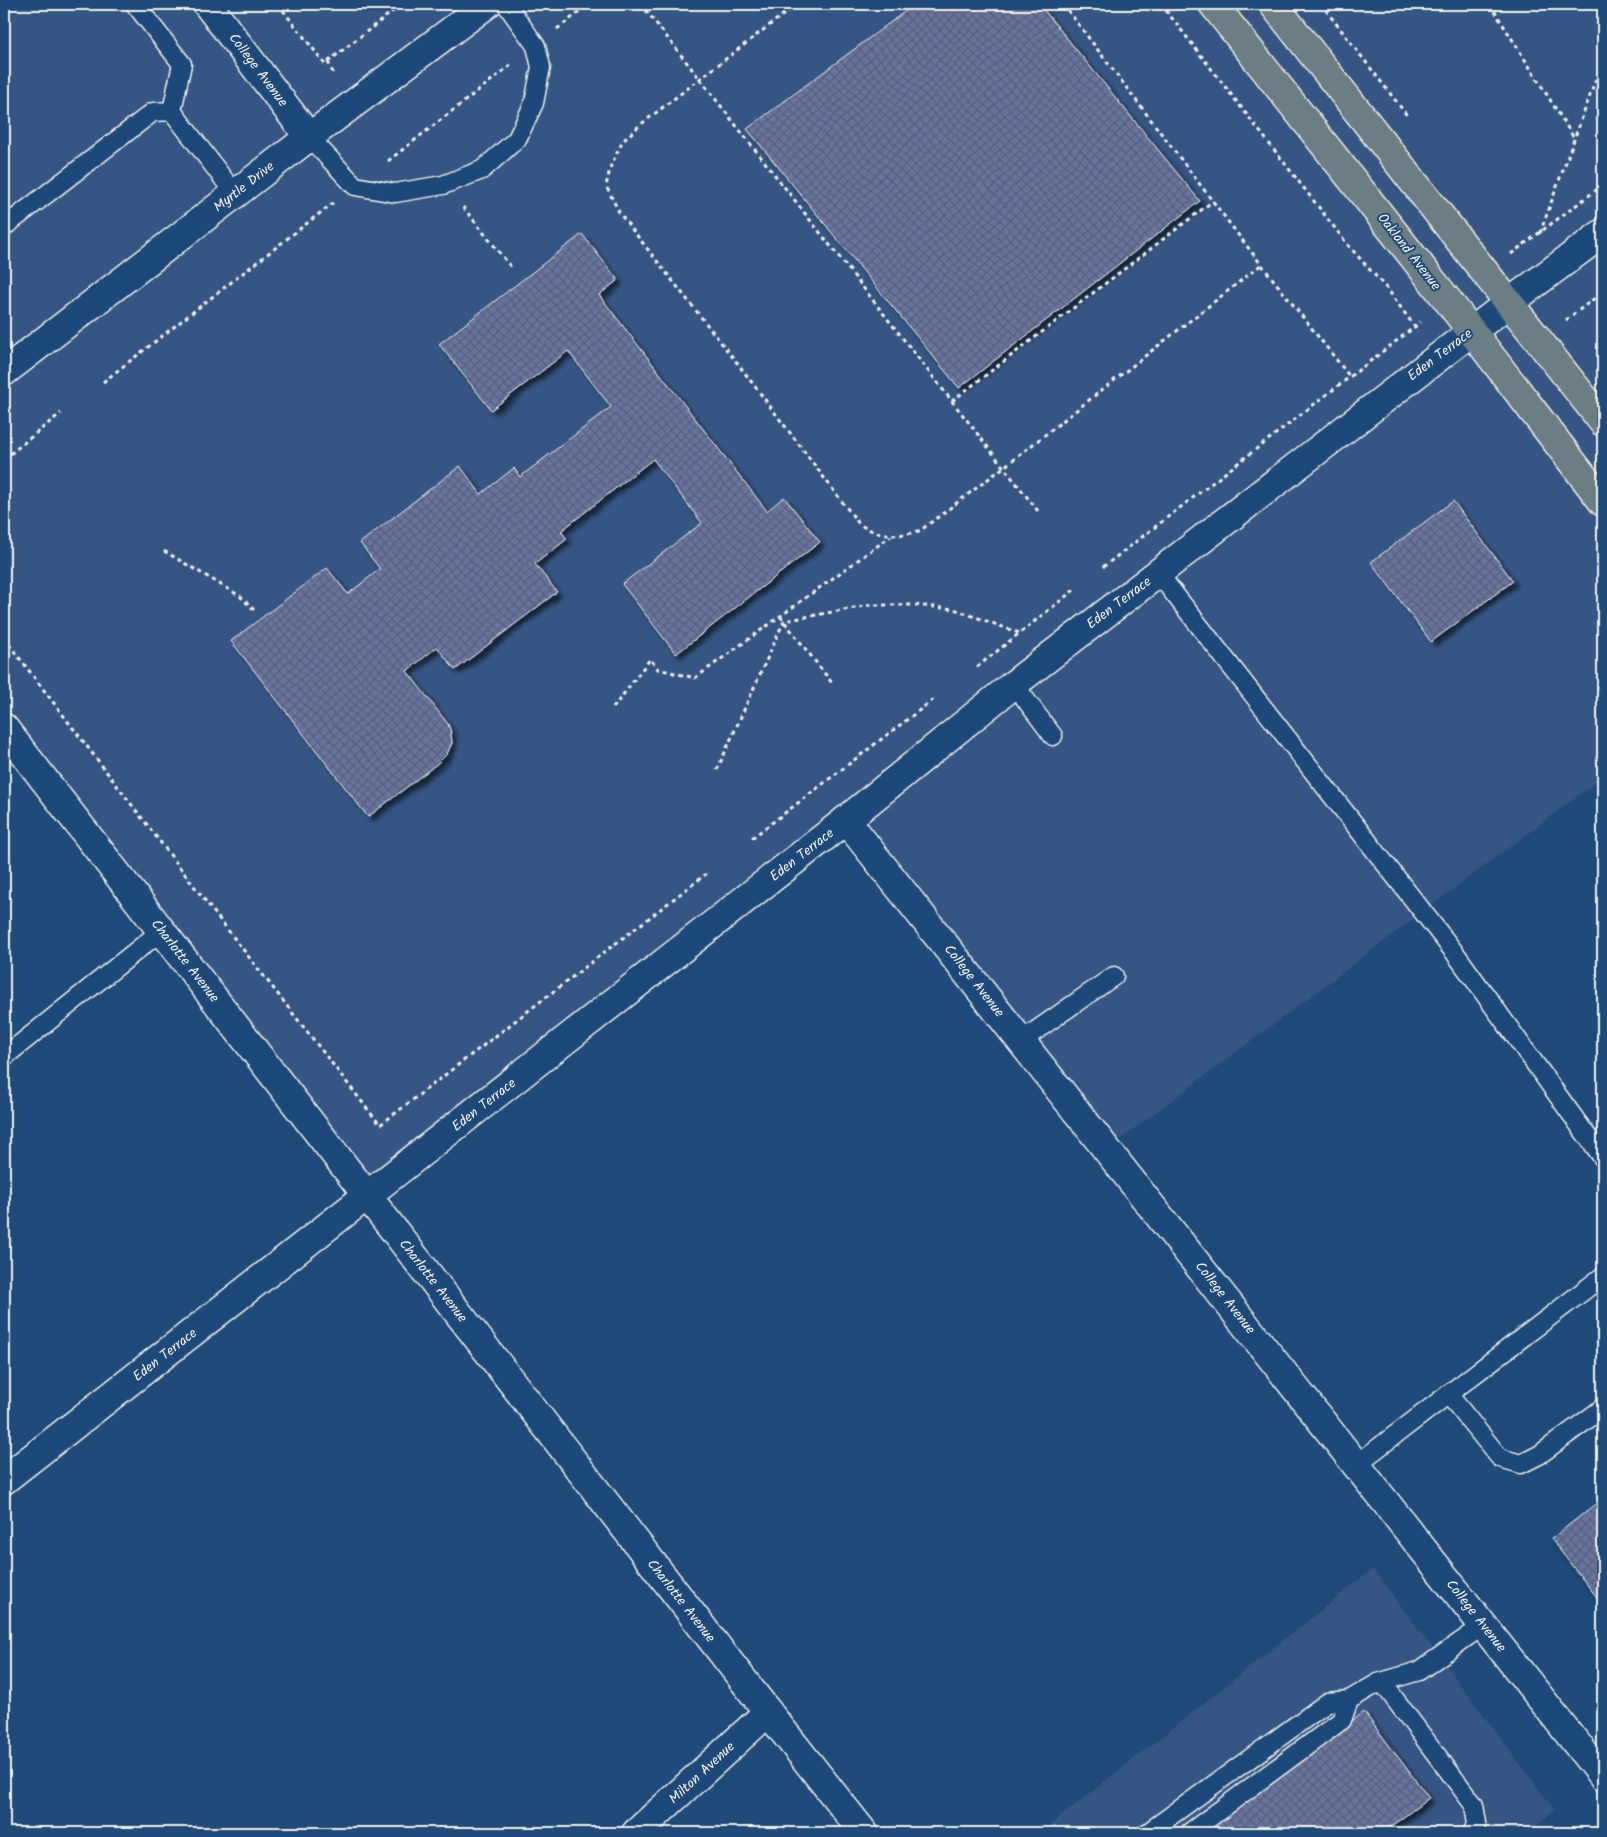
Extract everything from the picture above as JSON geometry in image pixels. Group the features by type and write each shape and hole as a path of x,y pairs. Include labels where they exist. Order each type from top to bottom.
{"main road":[{"name":"Oakland Avenue","path":"1213,4 1471,331 1603,502"},
{"path":"1273,4 1603,422"}],"street":[{"name":"College Avenue","path":"207,4 309,137"},
{"name":"Myrtle Drive","path":"4,372 309,137 487,4"},
{"name":"Eden Terrace","path":"4,1480 368,1197 846,820 1014,684 1471,331 1603,233"},
{"name":"Charlotte Avenue","path":"4,728 864,1833"},
{"name":"College Avenue","path":"846,820 1603,1777"},
{"name":"Milton Avenue","path":"636,1833 768,1712"}],"lane":[{"path":"135,4 182,64 172,111 235,194"},
{"path":"309,137 356,186 395,193 443,185 482,170 517,138 534,103 541,67 536,46 506,4"},
{"path":"4,227 153,112 172,111"},
{"path":"1158,572 1455,953 1603,1158"},
{"path":"1014,684 1052,736"},
{"path":"4,1057 161,930"},
{"path":"1021,1041 1114,976"},
{"path":"1357,1464 1603,1276"},
{"path":"1448,1394 1500,1458 1521,1464 1539,1456 1603,1408"},
{"path":"1147,1833 1328,1702 1349,1700 1382,1682 1419,1670 1484,1625"},
{"path":"1382,1682 1474,1805 1477,1823 1472,1833"},
{"path":"1189,1833 1342,1720 1349,1700"}],"path":[{"path":"278,4 325,64 402,4"},
{"path":"641,4 1038,511"},
{"path":"797,4 640,125 623,141 611,165 606,186 620,214 738,364 859,524 866,529 892,536 909,535 921,530 1262,264"},
{"path":"1063,4 1350,377"},
{"path":"1161,4 1348,245 1388,290 1419,332"},
{"path":"1490,4 1574,139"},
{"path":"1540,233 1603,60"},
{"path":"328,62 334,76"},
{"path":"1509,256 1603,185"},
{"path":"952,401 1214,201"},
{"path":"460,204 511,267"},
{"path":"1564,322 1603,292"},
{"path":"1103,567 1426,318"},
{"path":"4,459 61,414"},
{"path":"612,708 650,659 658,669 695,678 892,536"},
{"path":"164,551 240,596 256,612"},
{"path":"976,667 1074,590"},
{"path":"784,621 870,605 914,604 954,609 1019,633"},
{"path":"780,616 832,683"},
{"path":"717,770 784,621"},
{"path":"4,638 380,1125 706,874"},
{"path":"752,838 934,699"}],"shaded area":[{"path":"4,4 1603,4 1603,777 1107,1149 846,820 368,1197 4,724"},
{"path":"1373,1569 1554,1809 1536,1828 1540,1833 1040,1833"}],"building":[{"path":"915,4 1039,4 1200,201 959,388 747,129"},
{"path":"582,234 618,280 599,295 767,511 784,497 820,542 676,654 622,584 702,523 653,459 561,531 567,539 535,564 557,592 455,670 437,647 407,671 448,724 452,743 447,754 438,763 368,817 231,641 327,568 348,594 380,569 360,543 460,466 481,494 514,468 520,477 611,407 568,351 491,410 439,344"},
{"path":"1453,501 1513,581 1431,642 1371,562"},
{"path":"1603,1498 1603,1605 1551,1539"},
{"path":"1364,1712 1429,1798 1382,1833 1202,1833"}]}
